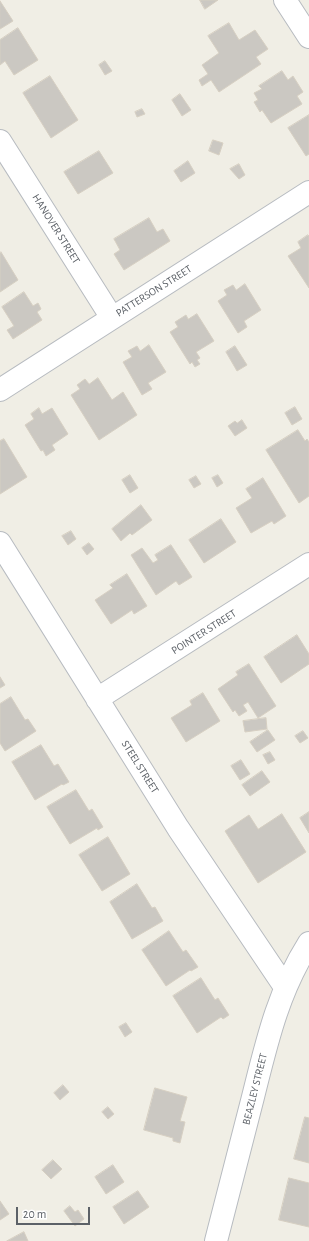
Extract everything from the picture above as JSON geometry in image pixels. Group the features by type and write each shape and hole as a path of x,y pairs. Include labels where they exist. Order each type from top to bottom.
{"street":[{"path":"285,0 309,37"},
{"name":"HANOVER STREET","path":"0,141 112,318"},
{"name":"PATTERSON STREET","path":"0,390 309,192"},
{"name":"STEEL STREET","path":"0,543 178,828 285,987"},
{"name":"POINTER STREET","path":"97,699 309,564"},
{"name":"BEAZLEY STREET","path":"216,1241 272,1026 285,987 294,966 309,943"}],"building":[{"path":"200,0 218,0 205,9"},
{"path":"0,1 13,21 0,29"},
{"path":"229,23 239,40 255,30 268,49 256,57 261,64 219,92 211,80 202,86 199,80 208,74 202,65 219,53 208,36"},
{"path":"18,28 38,60 14,75 5,61 0,65 0,40"},
{"path":"105,61 112,71 105,75 99,65"},
{"path":"282,71 288,80 293,76 303,92 297,96 302,104 271,123 262,110 260,112 254,102 258,100 254,93 262,89 259,86"},
{"path":"50,76 78,120 51,138 23,93"},
{"path":"180,94 191,110 182,116 172,100"},
{"path":"142,109 145,114 137,117 135,112"},
{"path":"309,115 309,154 306,156 288,128"},
{"path":"213,140 223,143 219,155 209,151"},
{"path":"99,151 113,173 78,194 64,172"},
{"path":"188,161 195,173 181,182 174,171"},
{"path":"239,164 245,175 239,179 230,169"},
{"path":"149,218 157,232 163,229 170,241 124,270 114,254 120,250 114,239"},
{"path":"308,235 309,288 288,256 301,248 298,242"},
{"path":"1,252 18,280 0,292 0,253"},
{"path":"245,284 261,310 244,321 247,327 238,333 218,301 227,295 224,290 233,285 236,290"},
{"path":"24,292 33,306 38,303 41,309 37,312 42,320 13,339 7,330 14,326 2,307"},
{"path":"197,314 214,341 196,352 200,358 197,360 200,364 195,367 192,362 190,364 170,332 178,327 175,322 186,315 188,319"},
{"path":"149,345 166,372 148,383 152,389 142,395 123,362 132,357 128,351 137,346 140,351"},
{"path":"235,346 247,365 237,371 226,352"},
{"path":"98,378 112,400 123,392 137,415 99,440 71,395 80,389 77,385 85,379 89,384"},
{"path":"295,407 302,419 292,425 285,413"},
{"path":"39,408 42,414 52,408 68,434 52,445 55,450 46,456 43,450 41,451 25,425 34,419 31,414"},
{"path":"242,420 247,428 235,436 228,426 235,421 237,423"},
{"path":"298,430 305,441 307,439 309,442 309,496 299,503 266,450"},
{"path":"4,439 27,477 0,494 0,441"},
{"path":"130,475 138,488 130,493 122,480"},
{"path":"218,475 223,483 217,487 212,478"},
{"path":"196,476 201,484 194,488 189,480"},
{"path":"263,478 286,516 274,524 272,521 251,533 236,508 252,498 246,489"},
{"path":"141,505 152,520 132,535 130,533 121,541 112,529"},
{"path":"221,519 236,542 204,563 189,540"},
{"path":"71,531 76,539 68,545 62,536"},
{"path":"89,543 94,549 87,555 82,548"},
{"path":"171,545 192,577 179,585 176,581 156,595 131,555 142,548 153,563 158,560 155,555"},
{"path":"127,574 147,606 134,614 132,610 111,624 95,600 113,588 110,585"},
{"path":"297,635 309,654 309,664 281,683 264,657"},
{"path":"249,664 276,706 258,718 248,702 243,705 247,711 239,716 235,710 233,712 218,689 238,675 236,672"},
{"path":"0,677 5,685 0,688"},
{"path":"203,693 220,721 186,742 171,718 192,705 190,701"},
{"path":"11,697 25,720 28,719 36,731 5,751 0,743 0,704"},
{"path":"266,718 267,729 245,732 243,721"},
{"path":"268,730 275,740 257,752 250,742"},
{"path":"303,731 308,738 300,743 295,736"},
{"path":"41,745 54,766 58,764 69,782 63,785 62,784 35,800 12,762"},
{"path":"270,752 275,760 268,764 263,755"},
{"path":"241,760 250,774 240,780 231,766"},
{"path":"262,771 270,782 250,796 242,785"},
{"path":"76,790 89,811 92,809 103,827 98,830 97,828 70,844 47,807"},
{"path":"309,812 309,833 300,818"},
{"path":"282,814 306,852 258,883 225,831 249,815 258,829"},
{"path":"108,837 130,874 102,891 79,855"},
{"path":"137,884 152,908 155,907 163,921 132,939 110,902"},
{"path":"169,931 183,952 186,950 198,967 191,971 190,970 166,986 142,950"},
{"path":"201,978 215,1000 218,998 229,1015 223,1019 221,1017 197,1033 173,996"},
{"path":"126,1023 132,1032 125,1037 119,1027"},
{"path":"63,1085 69,1092 60,1100 54,1093"},
{"path":"155,1088 187,1097 180,1121 185,1122 180,1143 173,1141 173,1138 144,1130"},
{"path":"108,1107 114,1114 108,1119 102,1112"},
{"path":"305,1117 309,1118 309,1163 294,1159"},
{"path":"53,1160 62,1169 51,1179 42,1170"},
{"path":"113,1165 124,1182 106,1194 95,1177"},
{"path":"289,1178 309,1183 309,1227 279,1220"},
{"path":"138,1191 149,1207 124,1224 113,1207"},
{"path":"0,1201 9,1214 0,1220"},
{"path":"70,1206 75,1212 78,1210 84,1219 75,1226 64,1211"},
{"path":"24,1232 28,1241 7,1241"}]}
